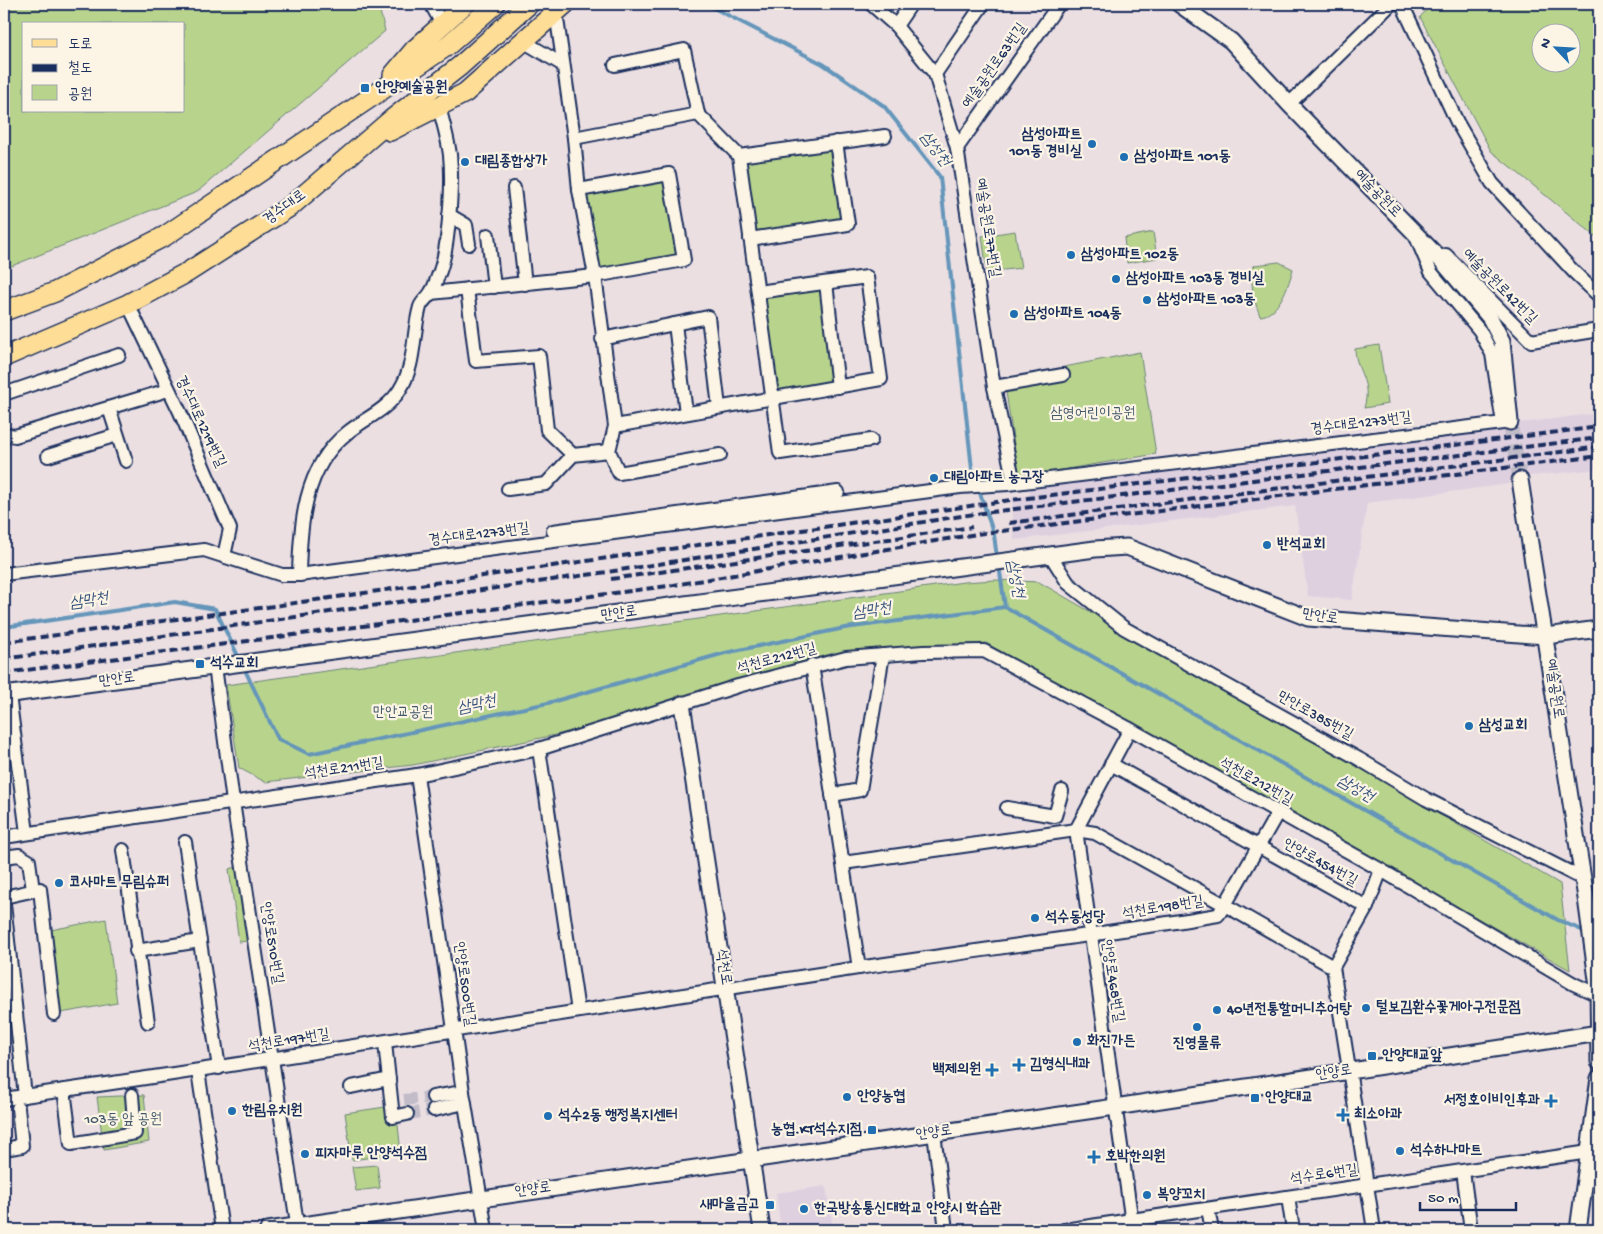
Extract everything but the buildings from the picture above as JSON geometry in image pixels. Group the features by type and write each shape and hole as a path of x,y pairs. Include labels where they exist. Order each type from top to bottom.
{"main road":[{"path":"379,92 414,50 465,4"},
{"path":"4,311 55,292 165,236 447,46 495,4"},
{"name":"경수대로","path":"4,357 128,304 188,272 291,206 460,66 529,4"},
{"path":"362,146 465,92 560,8"}],"street":[{"path":"432,4 442,24"},
{"name":"예술공원로77번길","path":"871,4 896,26 935,74 957,148 994,387 1011,483"},
{"path":"896,26 911,4"},
{"path":"935,74 983,4"},
{"name":"예술공원로63번길","path":"957,148 1059,4"},
{"name":"예술공원로","path":"1179,4 1230,41 1442,261 1490,318 1502,341 1510,422"},
{"path":"1289,104 1391,4"},
{"path":"1402,4 1457,122 1492,183 1599,296"},
{"path":"560,8 563,65 574,138 579,190 595,276 615,426 609,451 619,473 720,455"},
{"path":"523,41 563,65"},
{"path":"616,65 684,50 698,114 739,156 780,453 872,440"},
{"path":"299,575 299,539 306,502 318,465 329,450 345,434 388,406 400,391 410,368 421,305 431,293 440,269 449,214 450,155 439,107"},
{"path":"574,138 698,114"},
{"path":"739,156 885,136"},
{"path":"750,239 848,224 836,142"},
{"path":"431,293 595,276 684,260 669,174 579,190"},
{"path":"514,188 525,284"},
{"path":"449,214 466,225 469,244"},
{"name":"예술공원로42번길","path":"1414,232 1440,250 1531,341 1599,330"},
{"name":"경수대로1273번길","path":"4,574 204,550 282,575 299,575 774,507 1011,483 1503,423 1492,354 1480,331 1431,272 1414,232"},
{"path":"488,235 494,287"},
{"path":"615,426 881,379 867,277 758,292"},
{"path":"826,283 838,387"},
{"path":"467,289 476,361 538,356 547,430 573,455"},
{"name":"경수대로1219번길","path":"128,304 180,412 230,529 224,556"},
{"path":"602,339 708,317 719,408"},
{"path":"675,324 686,413"},
{"path":"4,394 119,355"},
{"path":"994,387 1063,375"},
{"path":"4,434 15,436 168,390"},
{"path":"109,408 126,461"},
{"path":"48,456 117,434"},
{"path":"508,490 546,484 573,455 609,451"},
{"name":"예술공원로","path":"1520,480 1586,898 1598,991"},
{"path":"553,531 774,507 838,492"},
{"name":"만안로","path":"27,833 6,695 1095,549 1127,548 1308,618 1546,636 1599,629"},
{"name":"만안로385번길","path":"1051,556 1068,583 1124,628 1359,759 1426,799 1583,879"},
{"name":"석천로212번길","path":"682,704 812,665 846,658 984,651 1130,729 1381,870 1574,984 1598,991"},
{"path":"832,795 860,790 883,655"},
{"name":"안양로510번길","path":"220,665 233,802 298,1228"},
{"path":"812,665 859,968"},
{"name":"석천로211번길","path":"4,837 417,775 539,749 682,704"},
{"name":"석천로","path":"682,704 762,1230"},
{"path":"1076,830 1130,729"},
{"path":"539,749 578,1011"},
{"path":"1111,764 1258,847"},
{"name":"안양로500번길","path":"417,775 464,1098 486,1230"},
{"path":"1007,808 1055,816 1062,792"},
{"path":"843,863 1076,830 1096,833 1225,905 1278,812"},
{"name":"안양로468번길","path":"1076,830 1089,936 1133,1225"},
{"path":"185,842 219,1068"},
{"name":"안양로454번길","path":"1258,847 1366,907"},
{"path":"123,850 136,951 148,1022"},
{"path":"4,857 19,855 29,861 33,890"},
{"name":"안양로454번길","path":"1333,967 1366,907 1381,870"},
{"path":"4,897 40,889 54,1014"},
{"path":"4,904 9,996 25,1096"},
{"name":"석천로198번길","path":"726,989 859,968 1089,936 1218,915 1225,905 1333,967"},
{"path":"136,951 200,941"},
{"path":"1333,967 1374,1230"},
{"name":"석천로197번길","path":"4,1100 385,1043 454,1030 726,989"},
{"path":"1598,991 1599,1062"},
{"name":"안양로","path":"268,1230 298,1228 481,1198 1115,1107 1598,1033"},
{"path":"385,1043 393,1116 407,1114"},
{"path":"198,1071 222,1230"},
{"path":"1578,1230 1599,1078"},
{"path":"351,1087 389,1079"},
{"path":"64,1090 71,1144 135,1133 132,1095"},
{"path":"432,1097 464,1098"},
{"path":"434,1110 464,1098"},
{"path":"391,1102 404,1100"},
{"path":"4,1149 22,1146 18,1108"},
{"path":"934,1133 946,1230"},
{"name":"석수로6번길","path":"1064,1230 1133,1225 1208,1209 1589,1152"},
{"path":"1463,1171 1471,1230"},
{"path":"1288,1197 1293,1230"},
{"path":"1208,1209 1212,1230"}],"shaded area":[{"path":"1599,413 1599,469 1510,478 1509,484 1367,503 1352,600 1308,596 1295,506 1014,540 1012,498 1030,495 1029,485"},
{"name":"한국방송통신대학교 안양시 학습관","path":"826,1186 833,1228 853,1225 854,1230 781,1230 776,1193"}],"green space":[{"path":"4,4 378,4 385,31 197,192 4,269"},
{"path":"1432,4 1599,4 1599,239 1491,151 1420,17"},
{"path":"836,142 848,224 750,239 739,156"},
{"path":"669,174 684,260 595,276 579,190"},
{"path":"1015,231 1021,268 987,272 982,236"},
{"path":"1153,232 1157,258 1127,263 1124,238"},
{"path":"1279,262 1293,269 1289,283 1278,305 1267,314 1260,316 1253,296 1251,270 1255,265"},
{"path":"826,283 838,387 772,398 758,292"},
{"path":"1379,345 1388,404 1364,408 1366,399 1365,384 1358,365 1355,349"},
{"name":"삼영어린이공원","path":"1140,352 1156,454 1019,477 1004,379"},
{"name":"만안교공원","path":"995,580 1039,582 1560,884 1570,970 986,643 882,650 583,729 413,765 265,782 239,768 226,685 964,582"},
{"path":"237,867 247,941 239,942 229,869"},
{"path":"106,919 117,1003 61,1013 51,930"},
{"name":"103동 앞 공원","path":"144,1095 149,1142 104,1150 97,1097"},
{"path":"392,1106 397,1116 401,1153 352,1160 345,1113"},
{"path":"377,1165 380,1188 356,1191 352,1167"}],"waterway":[{"name":"삼성천","path":"706,4 823,64 884,106 940,177 972,469 994,535 997,558"},
{"name":"삼성천","path":"999,565 1005,607 1558,920 1586,932"},
{"name":"삼막천","path":"4,627 175,602 215,609 240,660"},
{"name":"삼막천","path":"243,666 278,739 309,754 548,703 725,653 845,628 1005,607"}],"tunnel":[{"path":"1510,422 1520,480"},
{"path":"404,1100 433,1097"},
{"path":"407,1114 434,1110"}],"railway":[{"path":"4,642 267,607 1011,500 1599,427"},
{"path":"4,659 614,571 974,514 1599,438"},
{"path":"1009,523 1599,447"},
{"path":"4,673 668,586 977,534 1599,456"},
{"path":"611,579 972,527"}],"place":[{"name":"안양예술공원","path":"365,88"},
{"name":"삼성아파트 101동 경비실","path":"1092,144"},
{"name":"삼성아파트 101동","path":"1124,157"},
{"name":"대림종합상가","path":"465,162"},
{"name":"삼성아파트 102동","path":"1071,255"},
{"name":"삼성아파트 103동 경비실","path":"1116,279"},
{"name":"삼성아파트 103동","path":"1147,300"},
{"name":"삼성아파트 104동","path":"1014,314"},
{"name":"대림아파트 농구장","path":"934,478"},
{"name":"반석교회","path":"1267,545"},
{"name":"석수교회","path":"200,664"},
{"name":"삼성교회","path":"1469,726"},
{"name":"코사마트 무림슈퍼","path":"59,883"},
{"name":"석수동성당","path":"1035,918"},
{"name":"털보김환수꽃게아구전문점","path":"1366,1008"},
{"name":"40년전통할머니추어탕","path":"1217,1010"},
{"name":"진영물류","path":"1197,1027"},
{"name":"화진가든","path":"1077,1042"},
{"name":"안양대교앞","path":"1372,1056"},
{"name":"김형식내과","path":"1019,1065"},
{"name":"백제의원","path":"992,1070"},
{"name":"안양농협","path":"847,1097"},
{"name":"안양대교","path":"1255,1098"},
{"name":"서정호이비인후과","path":"1551,1101"},
{"name":"한림유치원","path":"232,1111"},
{"name":"최소아과","path":"1343,1115"},
{"name":"석수2동 행정복지센터","path":"548,1116"},
{"name":"농협.KT석수지점","path":"872,1130"},
{"name":"석수하나마트","path":"1400,1151"},
{"name":"피자마루 안양석수점","path":"305,1154"},
{"name":"호박한의원","path":"1094,1157"},
{"name":"복양꼬치","path":"1147,1195"},
{"name":"새마을금고","path":"770,1205"},
{"name":"한국방송통신대학교 안양시 학습관","path":"804,1209"}]}
